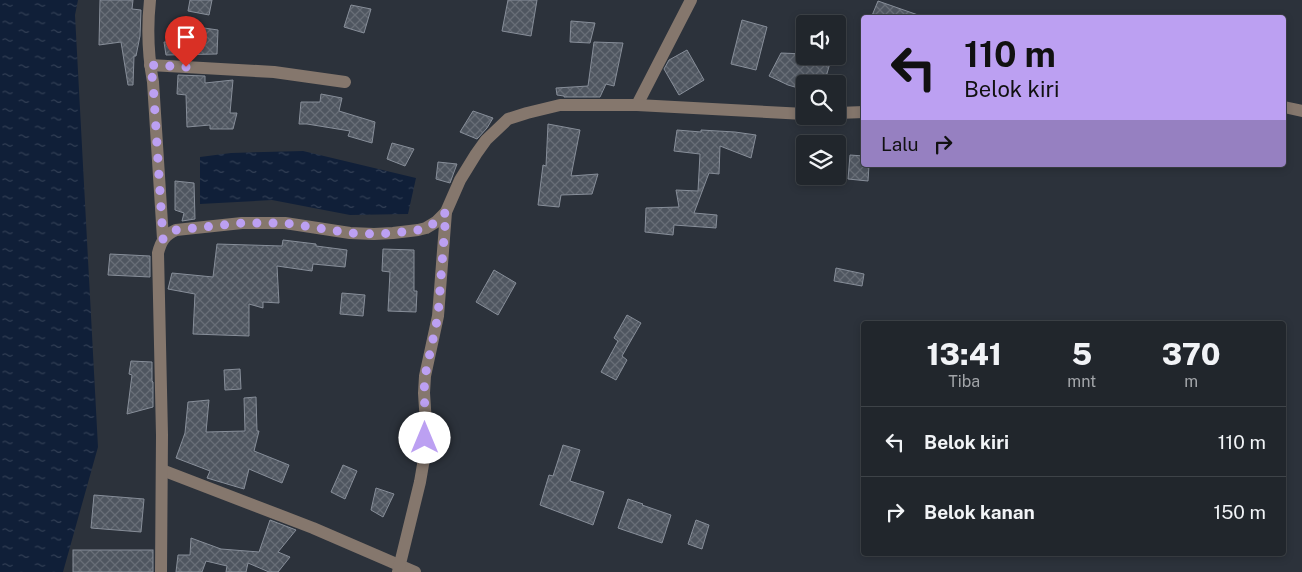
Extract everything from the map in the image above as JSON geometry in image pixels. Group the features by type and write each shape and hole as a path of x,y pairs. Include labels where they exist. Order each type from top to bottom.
{"street":[{"path":"150,0 148,21 150,65 153,82 163,239 158,253 162,470 161,572"},
{"path":"637,105 691,0"},
{"path":"150,65 274,72 345,82"},
{"path":"398,569 420,482 425,453 425,376 438,316 446,212 460,180 476,154 496,130 508,119 560,105 637,105 796,114"},
{"path":"1286,107 1302,111"},
{"path":"846,113 861,112"},
{"path":"163,239 176,230 242,223 285,223 350,233 393,233 426,228 436,222 446,212"},
{"path":"162,470 313,528 398,569 415,572"}],"water":[{"path":"0,0 78,0 75,15 98,447 63,572 0,572"},
{"path":"303,151 416,178 408,214 350,215 272,200 200,204 200,157 231,153"}],"building":[{"path":"100,0 133,0 132,9 141,10 140,36 136,56 134,56 133,85 128,85 121,42 99,45"},
{"path":"190,0 212,0 209,15 188,11"},
{"path":"508,0 537,0 531,36 502,31"},
{"path":"878,1 918,15 872,15"},
{"path":"351,5 371,9 364,33 344,27"},
{"path":"742,20 767,27 756,70 731,64"},
{"path":"571,21 595,23 590,43 570,42"},
{"path":"204,28 218,30 217,54 166,55 164,42 203,42"},
{"path":"594,42 623,43 614,86 606,84 600,97 564,97 557,95 556,88 588,86"},
{"path":"687,50 704,80 679,95 664,69 669,60"},
{"path":"781,53 796,54 796,65 829,65 827,75 796,75 796,87 769,76"},
{"path":"178,75 205,76 205,83 233,80 230,113 237,113 233,129 210,129 210,125 187,127 186,95 177,94"},
{"path":"321,94 342,98 339,111 375,122 372,143 348,136 350,131 299,124 301,102 320,102"},
{"path":"473,111 493,118 477,139 460,132"},
{"path":"548,124 580,130 571,176 598,174 592,194 561,195 559,207 538,205 543,165 546,166"},
{"path":"677,130 735,132 756,135 751,158 720,146 719,174 709,173 694,213 717,215 716,228 674,225 673,235 645,232 646,208 679,207 676,190 698,191 700,154 674,151"},
{"path":"392,143 414,149 405,166 387,159"},
{"path":"850,155 861,156 861,167 869,167 868,181 848,179"},
{"path":"438,162 457,164 450,183 436,179"},
{"path":"175,181 194,183 195,219 182,221 184,213 175,210"},
{"path":"283,240 347,250 345,267 313,264 312,271 277,266 279,303 263,302 263,308 249,304 249,336 193,334 195,294 168,289 172,273 213,277 217,244 282,246"},
{"path":"383,249 414,250 414,291 417,291 416,312 388,311 390,272 382,271"},
{"path":"110,254 150,256 150,277 108,275"},
{"path":"836,268 864,274 862,286 834,281"},
{"path":"494,270 516,283 498,315 476,302"},
{"path":"342,293 365,295 363,316 340,314"},
{"path":"627,315 641,323 622,356 627,360 616,380 601,372 618,341 614,338"},
{"path":"131,361 152,362 153,407 127,414 132,375 129,374"},
{"path":"240,369 241,389 225,390 224,370"},
{"path":"256,397 257,431 259,431 254,451 289,465 282,483 249,469 244,489 207,478 210,471 176,458 185,433 188,402 209,400 206,432 245,431 244,398"},
{"path":"563,445 580,450 570,481 604,492 593,525 540,505 549,475 553,476"},
{"path":"343,465 357,471 345,499 331,492"},
{"path":"376,488 394,494 383,517 371,510"},
{"path":"94,495 144,499 141,532 91,528"},
{"path":"628,499 671,515 662,543 618,528"},
{"path":"270,520 296,530 278,552 290,557 278,572 269,572 248,563 246,572 226,572 227,566 206,561 202,572 176,572 178,555 190,555 191,538 221,549 259,552"},
{"path":"696,520 709,525 702,549 688,544"},
{"path":"73,550 153,550 153,572 73,572"}],"route":[{"path":"186,67 150,65 153,82 163,239 176,230 242,223 285,223 350,233 393,233 426,228 436,222 446,212 438,316 425,376 425,438"}]}
